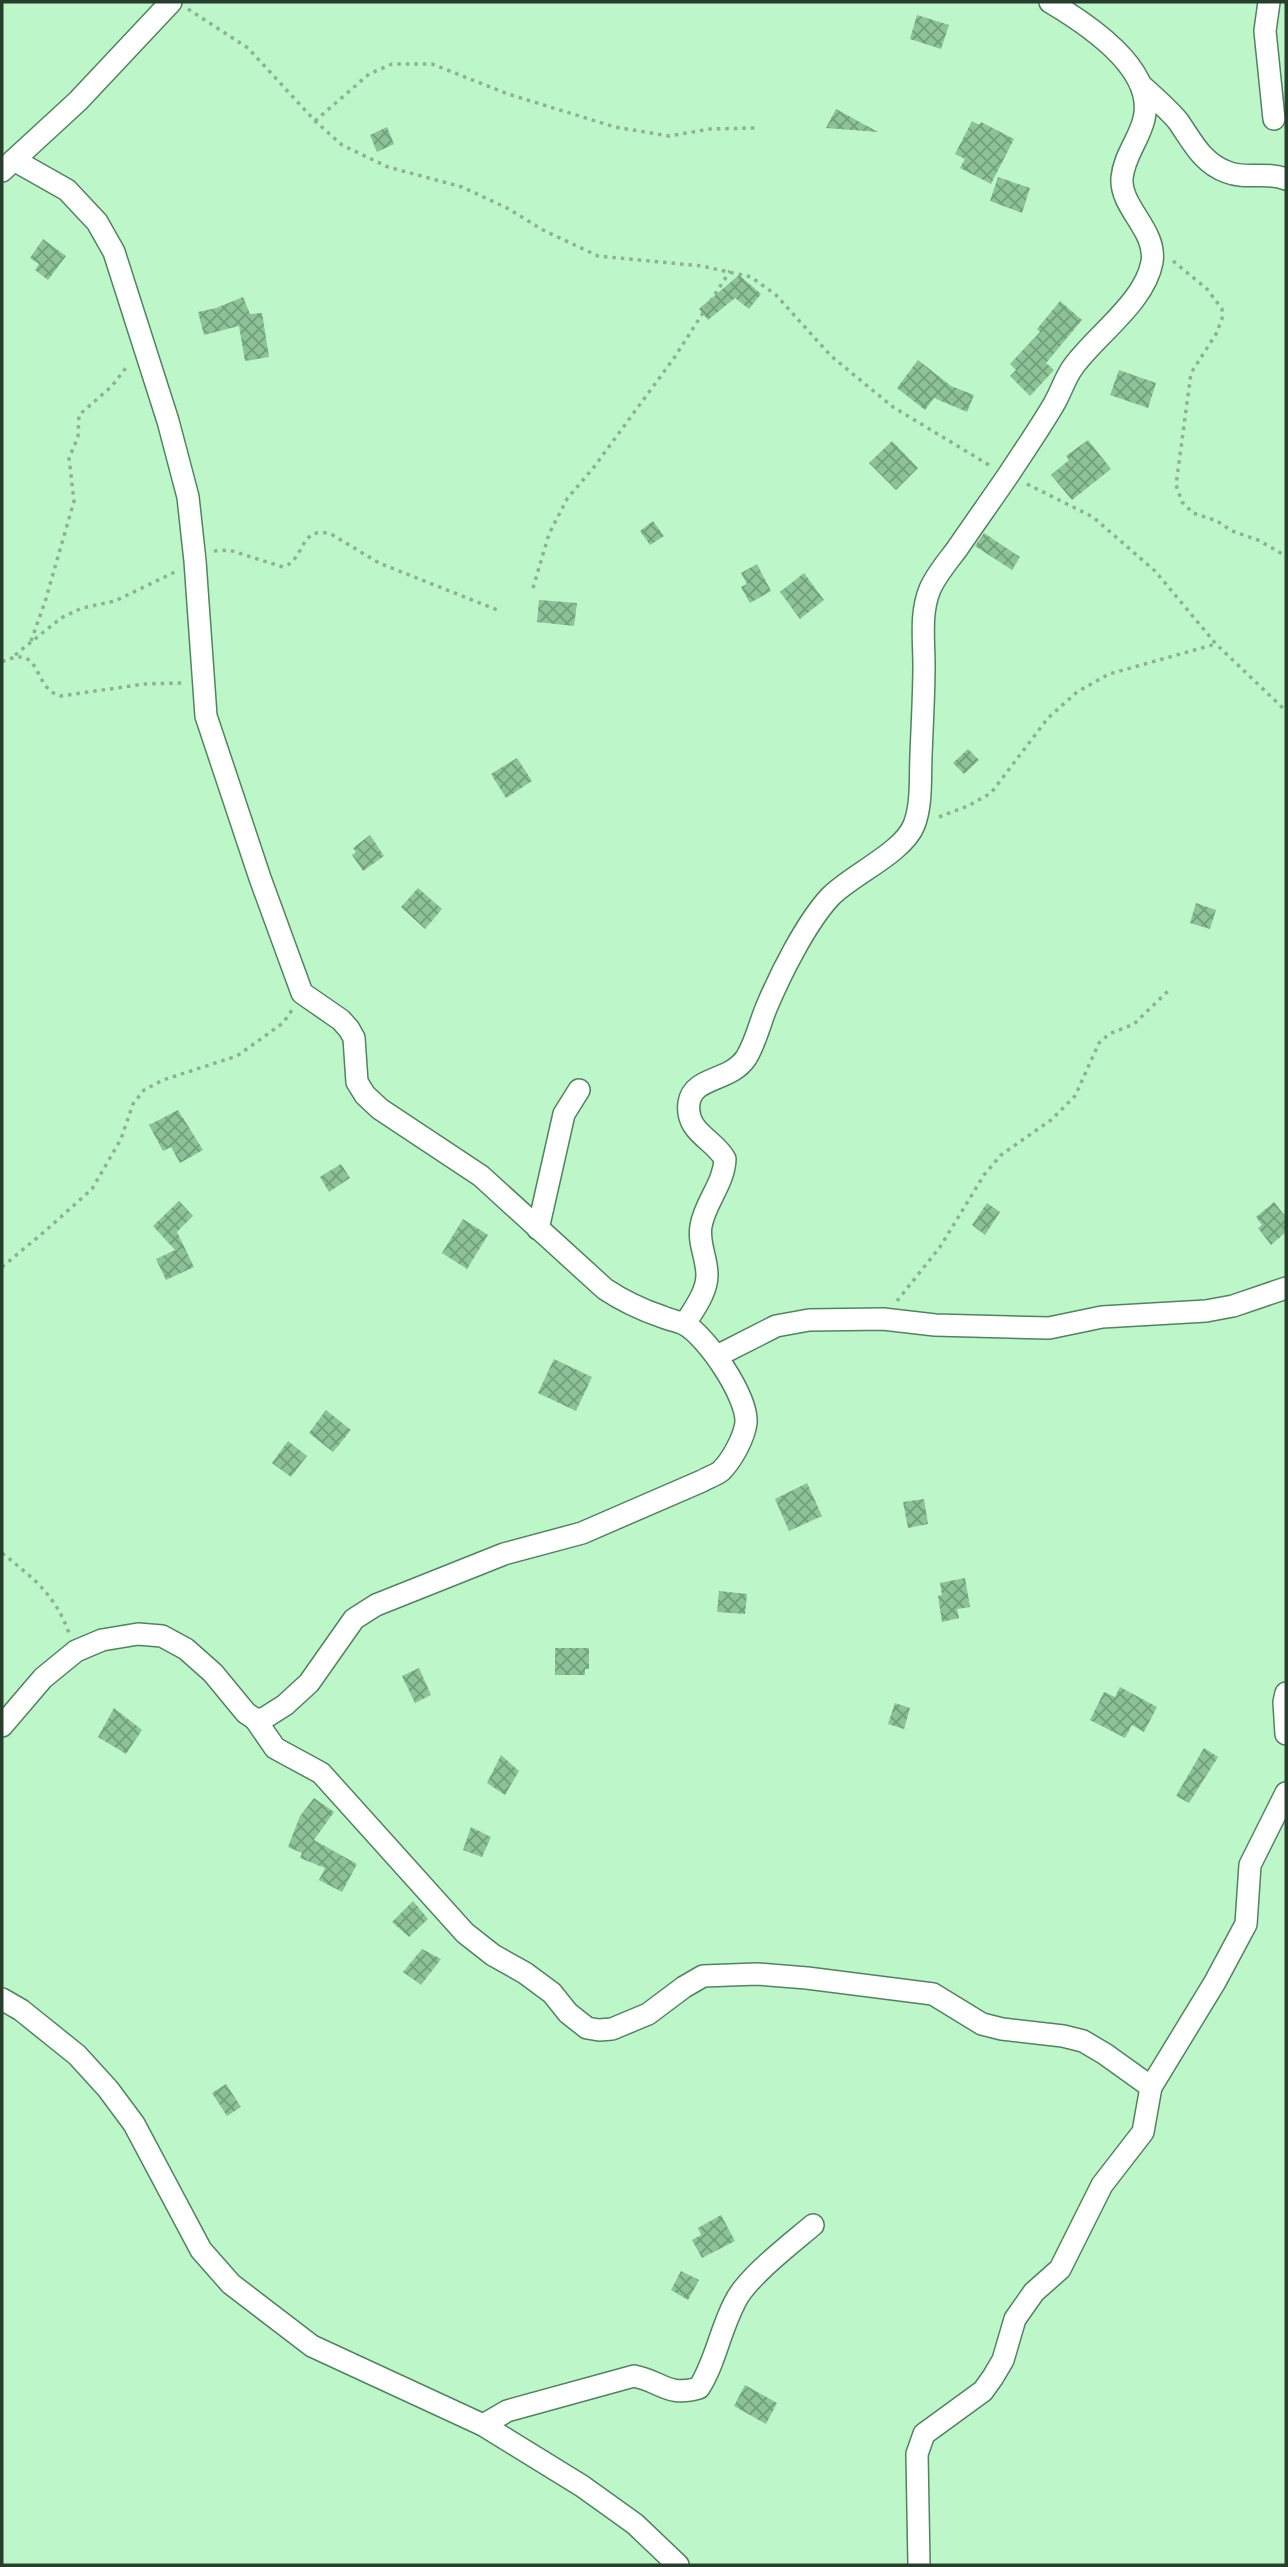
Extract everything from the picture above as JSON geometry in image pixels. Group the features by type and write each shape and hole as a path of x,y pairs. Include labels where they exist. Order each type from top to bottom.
{"street":[{"path":"1050,2 1073,16 1132,68 1143,86 1177,120 1194,146 1212,165 1242,176 1276,175 1286,180"},
{"path":"1269,2 1265,31 1274,119"},
{"path":"179,5 8,165 67,190 97,222 114,252 168,421 188,496 206,716 302,993 341,1020 349,1029 354,1038 357,1082 365,1095 380,1109 481,1176 604,1289 624,1302 684,1324 700,1336 718,1356 742,1405 746,1422 737,1448 720,1471 582,1533 504,1553 376,1605 354,1619 309,1683 285,1706 270,1716 255,1719"},
{"path":"684,1324 704,1292 708,1276 700,1238 701,1226 705,1210 721,1180 725,1159 719,1150 701,1137 694,1126 689,1105 692,1095 696,1088 729,1075 747,1057 767,1006 789,962 830,898 902,842 914,826 919,799 924,668 923,615 930,589 1054,404 1071,370 1087,349 1109,328 1144,282 1152,261 1150,242 1126,198 1122,184 1126,159 1144,122 1146,107 1143,86"},
{"path":"538,1229 564,1114 579,1090"},
{"path":"718,1356 776,1326 809,1320 883,1319 935,1325 1049,1328 1102,1317 1193,1312 1233,1306 1286,1288"},
{"path":"2,1726 43,1678 76,1651 102,1640 138,1634 162,1636 186,1649 213,1673 246,1713 255,1719 275,1748 321,1773 465,1933 493,1955 525,1973 552,1993 568,2013 587,2028 612,2029 648,2014 703,1976 757,1974 807,1978 933,1994 982,2024 1083,2041 1151,2087"},
{"path":"1286,1693 1286,1734"},
{"path":"919,2565 917,2454 924,2434 982,2391 993,2377 1003,2360 1015,2319 1034,2292 1060,2269 1102,2185 1143,2132 1151,2087 1215,1982 1246,1924 1250,1865 1286,1793"},
{"path":"2,2000 21,2010 77,2055 108,2090 134,2124 201,2250 231,2284 312,2346 482,2425 582,2486 635,2525 678,2565"},
{"path":"482,2425 507,2411 634,2376 649,2379 668,2390 684,2393 699,2388 709,2372 718,2339 736,2298 774,2258 813,2225"}],"path":[{"path":"179,5 248,48 315,121 342,145 388,167 462,187 598,256 702,266 751,277 776,295 831,356 893,407 1007,476 1042,490 1093,517 1155,570 1216,643 1286,711"},
{"path":"315,121 369,74 393,64 432,64 508,94 615,127 669,136 710,129 755,128"},
{"path":"1150,242 1207,289 1222,309 1222,319 1216,334 1191,373 1176,485 1182,502 1193,513 1217,521 1232,531 1258,540 1286,556"},
{"path":"533,588 549,534 567,499 594,467 674,358 730,271"},
{"path":"31,641 74,501 69,458 78,436 79,415 112,386 143,345"},
{"path":"2,662 14,656 61,618 82,608 115,601 195,556 229,550 284,567 295,559 307,538 322,531 379,563 499,611"},
{"path":"914,826 968,806 991,793 1048,718 1077,692 1109,674 1216,643"},
{"path":"14,656 29,659 54,695 61,696 144,684 202,681"},
{"path":"883,1319 940,1247 984,1175 1001,1156 1051,1120 1075,1096 1099,1043 1109,1034 1134,1024 1168,991"},
{"path":"2,1267 92,1189 121,1139 133,1104 144,1090 163,1080 237,1056 284,1023 302,993"},
{"path":"2,1553 41,1586 60,1609 76,1651"}],"building":[{"path":"917,15 949,25 941,49 910,39"},
{"path":"836,109 878,132 826,128"},
{"path":"972,121 979,125 981,122 1014,139 991,184 960,168 965,159 955,154"},
{"path":"387,127 394,144 377,152 370,135"},
{"path":"998,177 1030,188 1022,213 990,201"},
{"path":"43,239 66,256 48,280 35,270 39,264 30,258"},
{"path":"739,275 761,294 749,309 735,298 708,320 699,309"},
{"path":"243,297 250,314 262,313 269,357 245,361 239,326 204,335 198,312"},
{"path":"1060,301 1082,320 1046,363 1054,370 1030,396 1010,376 1016,370 1010,364 1040,332 1037,329"},
{"path":"918,360 951,386 974,395 967,412 934,398 925,410 897,388"},
{"path":"1119,370 1156,383 1148,408 1110,395"},
{"path":"1088,440 1111,469 1072,500 1051,475 1069,460 1066,456"},
{"path":"892,441 918,468 896,490 869,463"},
{"path":"653,521 664,536 650,545 640,531"},
{"path":"984,533 1020,557 1012,570 975,546"},
{"path":"757,564 771,591 750,603 741,587 747,584 741,573"},
{"path":"804,573 824,600 800,619 780,592"},
{"path":"539,600 577,603 574,626 537,622"},
{"path":"968,749 979,760 964,774 953,763"},
{"path":"517,758 532,781 506,798 491,774"},
{"path":"370,835 384,856 363,871 352,855 356,852 353,848"},
{"path":"418,888 442,909 425,929 401,907"},
{"path":"1196,903 1216,910 1210,929 1190,923"},
{"path":"178,1110 203,1150 180,1163 171,1147 163,1151 149,1125"},
{"path":"341,1164 350,1178 329,1192 320,1177"},
{"path":"179,1201 193,1216 177,1232 194,1267 166,1280 156,1259 175,1250 153,1226"},
{"path":"1274,1202 1286,1217 1286,1232 1271,1245 1258,1228 1262,1225 1256,1217"},
{"path":"987,1203 1000,1212 985,1235 972,1225"},
{"path":"463,1219 488,1235 467,1269 442,1253"},
{"path":"554,1359 592,1377 576,1411 538,1393"},
{"path":"326,1410 351,1430 333,1452 309,1433"},
{"path":"288,1441 307,1456 291,1477 272,1463"},
{"path":"807,1483 822,1516 789,1531 775,1499"},
{"path":"924,1499 928,1524 908,1528 903,1502"},
{"path":"965,1578 970,1607 957,1609 959,1618 942,1622 938,1596 942,1595 940,1583"},
{"path":"719,1591 747,1594 745,1614 717,1612"},
{"path":"555,1648 589,1648 589,1669 585,1669 585,1675 555,1675"},
{"path":"419,1668 431,1695 415,1703 402,1676"},
{"path":"1120,1687 1157,1707 1144,1732 1132,1725 1125,1738 1090,1720 1104,1692 1115,1697"},
{"path":"895,1703 910,1708 904,1729 888,1724"},
{"path":"114,1708 142,1730 126,1754 98,1737"},
{"path":"1204,1748 1218,1757 1189,1803 1176,1796"},
{"path":"501,1755 519,1771 505,1795 487,1783"},
{"path":"314,1798 334,1812 314,1840 357,1864 342,1892 319,1880 325,1868 300,1858 302,1853 288,1847 300,1816"},
{"path":"471,1827 491,1837 482,1857 463,1850"},
{"path":"413,1901 428,1919 409,1937 392,1922"},
{"path":"422,1949 441,1959 421,1985 403,1972"},
{"path":"226,2084 241,2107 227,2116 212,2093"},
{"path":"721,2215 735,2241 702,2258 692,2240 701,2235 698,2228"},
{"path":"681,2271 699,2280 688,2300 671,2290"},
{"path":"745,2385 777,2403 766,2424 734,2406"}]}
